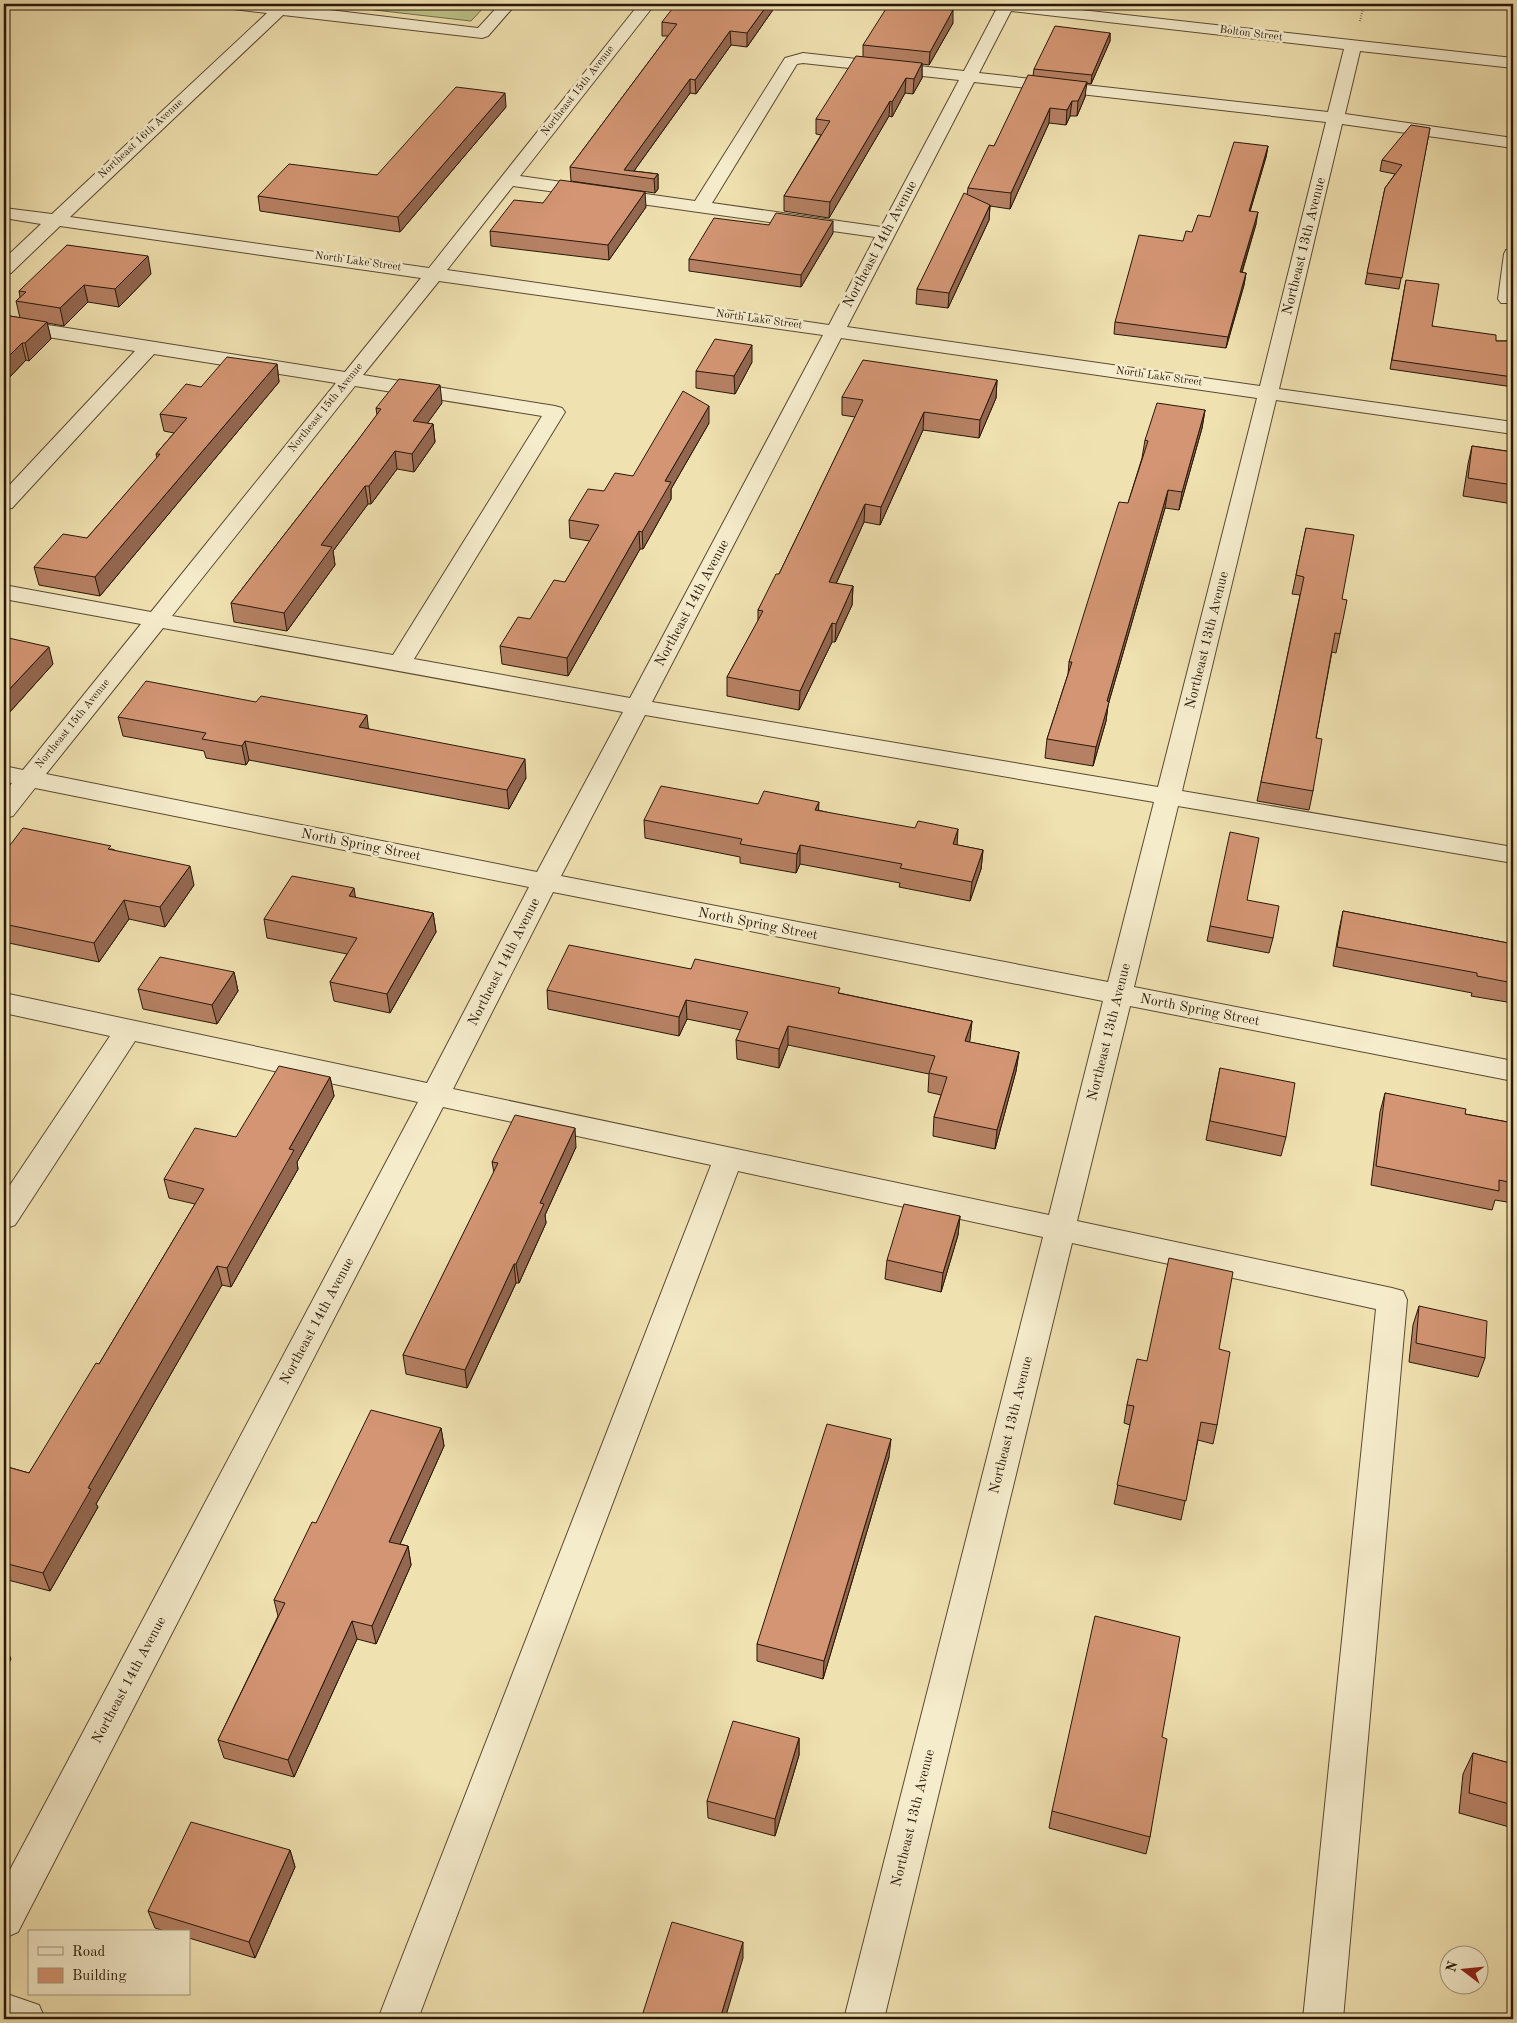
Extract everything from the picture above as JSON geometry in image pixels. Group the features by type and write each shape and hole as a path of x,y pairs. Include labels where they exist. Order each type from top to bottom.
{"street":[{"path":"233,4 482,33 508,4"},
{"name":"Northeast 15th Avenue","path":"4,810 16,776 156,619 435,273 647,4"},
{"name":"Bolton Street","path":"997,5 1513,63"},
{"name":"Northeast 14th Avenue","path":"4,1919 545,882 968,77 997,5"},
{"name":"Northeast 16th Avenue","path":"4,269 280,9"},
{"name":"Northeast 13th Avenue","path":"864,2019 1354,45"},
{"path":"701,206 791,61 803,58 1336,118 1513,143"},
{"path":"508,180 886,233"},
{"name":"North Lake Street","path":"4,213 1513,428"},
{"path":"1508,298 1513,254"},
{"path":"4,324 555,412 400,663"},
{"path":"4,503 149,347"},
{"path":"4,592 638,706 1513,855"},
{"name":"North Spring Street","path":"16,776 545,882 1513,1071"},
{"path":"4,1003 1392,1300 1323,2019"},
{"path":"4,1217 129,1029"},
{"path":"398,2019 730,1157"},
{"path":"4,2013 25,2019"}],"green space":[{"path":"322,4 487,4 471,21"}],"building":[{"path":"676,4 768,4 747,33 730,31 695,80 690,79 624,170 658,174 654,179 570,167 677,24 662,22"},
{"path":"889,4 953,10 930,52 863,45"},
{"path":"1055,26 1110,33 1092,75 1034,69"},
{"path":"856,56 922,63 914,79 906,78 892,102 890,101 830,202 784,196 830,121 816,119"},
{"path":"1028,75 1087,82 1078,101 1072,101 1067,110 1050,108 1011,193 968,188 989,145 994,146"},
{"path":"456,87 505,93 398,217 258,196 289,164 377,175"},
{"path":"1411,125 1430,128 1402,278 1367,273 1385,188 1402,165 1382,160"},
{"path":"1234,142 1268,146 1249,211 1258,212 1240,272 1246,273 1228,337 1115,322 1139,235 1183,241 1186,231 1192,232 1198,215 1210,217"},
{"path":"560,180 645,192 608,245 490,231 514,200 543,203"},
{"path":"964,193 990,205 949,293 917,289"},
{"path":"776,213 833,221 801,275 689,259 714,218 769,225"},
{"path":"67,245 148,256 115,289 84,285 60,308 16,301 26,292 19,291"},
{"path":"1406,280 1439,284 1432,326 1496,335 1496,341 1513,341 1513,377 1392,360"},
{"path":"4,315 47,322 4,361"},
{"path":"715,339 752,345 734,376 696,371"},
{"path":"227,357 277,364 95,577 34,567 63,534 87,538 160,454 156,454 187,418 160,414 186,384 201,387"},
{"path":"863,360 997,380 980,420 924,412 881,507 865,504 829,582 853,586 836,624 832,623 800,691 727,677 763,611 758,610 776,574 779,574 863,400 842,397"},
{"path":"399,379 440,385 413,421 433,424 412,454 395,451 369,486 365,486 321,545 332,547 284,613 231,603 355,444 381,409 376,408"},
{"path":"683,391 709,406 665,481 671,482 642,532 639,531 567,658 500,646 518,617 530,619 554,580 565,582 599,525 569,520 588,489 604,491 615,473 633,476"},
{"path":"1157,403 1205,410 1182,492 1168,490 1107,701 1109,702 1096,747 1047,739 1072,662 1069,662 1119,502 1128,503 1148,441 1145,440"},
{"path":"1472,446 1513,452 1513,485 1468,478"},
{"path":"1306,528 1354,535 1342,599 1347,600 1340,634 1335,633 1316,738 1322,739 1313,791 1261,782 1304,577 1296,575"},
{"path":"4,637 49,647 4,695"},
{"path":"146,681 256,702 261,696 367,715 359,727 525,759 507,790 245,741 242,746 202,739 206,733 118,717"},
{"path":"661,786 758,804 764,791 819,802 815,810 915,828 918,821 958,829 953,844 983,850 972,882 900,868 902,864 800,845 797,854 740,844 742,839 644,820"},
{"path":"23,828 111,846 108,849 190,866 160,907 124,900 94,943 4,924 4,853"},
{"path":"1230,832 1259,838 1247,900 1279,906 1273,938 1210,926"},
{"path":"292,876 354,888 349,896 433,913 387,994 330,982 357,938 264,919"},
{"path":"1343,911 1513,944 1513,983 1477,976 1477,973 1337,947"},
{"path":"569,945 691,969 695,959 840,988 838,993 972,1021 965,1041 1019,1052 997,1130 934,1117 947,1077 929,1073 935,1056 788,1026 779,1049 736,1040 748,1012 686,1000 679,1017 547,990"},
{"path":"160,957 234,972 212,1005 138,989"},
{"path":"279,1066 330,1077 289,1149 294,1150 227,1268 217,1266 88,1488 91,1489 43,1573 4,1563 4,1466 29,1473 96,1363 99,1364 204,1189 164,1179 195,1128 236,1137"},
{"path":"1220,1068 1295,1083 1286,1137 1210,1121"},
{"path":"1385,1093 1466,1109 1465,1114 1513,1123 1513,1183 1499,1180 1499,1191 1376,1166"},
{"path":"515,1115 575,1128 540,1203 544,1204 516,1264 514,1264 465,1370 403,1355 498,1163 492,1162"},
{"path":"904,1204 960,1216 943,1273 887,1260"},
{"path":"1169,1258 1233,1272 1219,1349 1230,1352 1217,1425 1201,1422 1186,1501 1117,1485 1134,1406 1127,1405 1137,1359 1147,1361"},
{"path":"1419,1306 1487,1321 1485,1358 1416,1343"},
{"path":"371,1410 441,1428 389,1542 408,1546 372,1626 352,1621 288,1760 218,1740 285,1603 274,1600 312,1522 316,1523"},
{"path":"827,1424 891,1439 824,1661 757,1644"},
{"path":"1095,1616 1180,1637 1162,1737 1167,1739 1150,1837 1052,1811"},
{"path":"733,1721 799,1738 775,1819 707,1801"},
{"path":"1473,1753 1513,1764 1513,1805 1469,1793"},
{"path":"191,1822 290,1850 249,1942 148,1911"},
{"path":"672,1922 743,1942 720,2019 641,2019"},
{"path":"994,2014 1013,2019 993,2019"}]}
